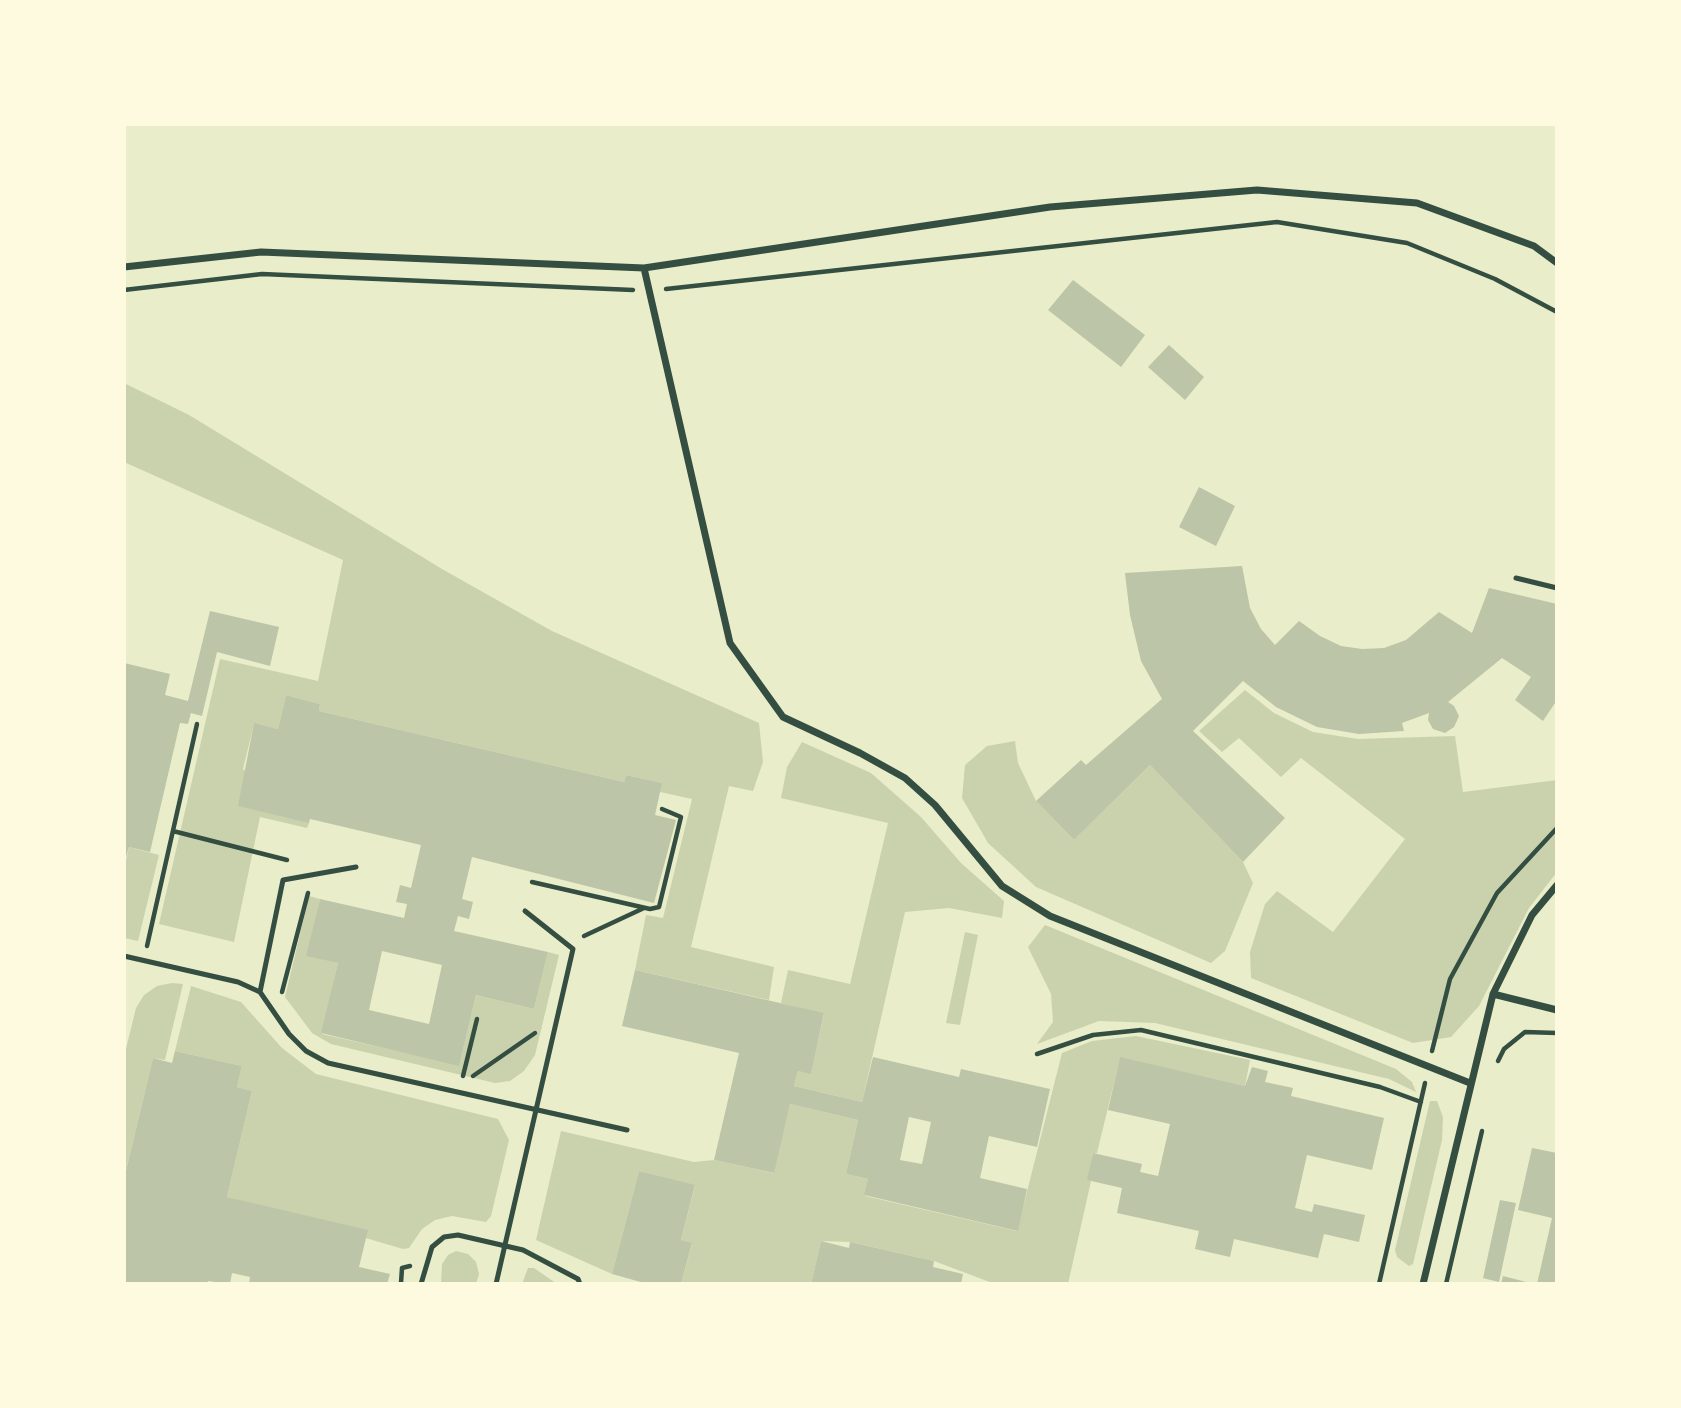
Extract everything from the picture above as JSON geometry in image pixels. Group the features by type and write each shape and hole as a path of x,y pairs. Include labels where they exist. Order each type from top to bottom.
{"street":[{"path":"124,267 261,252 644,268 1050,207 1258,190 1417,203 1534,246 1557,263"},
{"path":"644,268 730,643 783,717 860,753 905,778 935,804 963,842 1002,886 1050,916 1470,1083"},
{"path":"1423,1284 1493,994 1532,915 1557,885"},
{"path":"1493,994 1557,1010"}],"lane":[{"path":"1516,578 1557,588"},
{"path":"260,992 283,880 356,867"},
{"path":"496,1284 573,949 525,911"},
{"path":"124,956 238,982 260,992 289,1034 306,1051 328,1062 627,1130"},
{"path":"421,1284 432,1247 444,1237 458,1235 505,1244 578,1279 580,1284"}],"path":[{"path":"124,290 262,274 455,285 648,291 1277,222 1407,243 1496,279 1557,312"},
{"path":"144,960 197,724"},
{"path":"532,882 644,908 659,907 681,817 663,809"},
{"path":"1379,1284 1450,979 1497,893 1557,828"},
{"path":"173,831 292,861"},
{"path":"282,1001 281,993 304,896 332,871"},
{"path":"567,944 644,908"},
{"path":"477,1019 462,1080 481,1073 537,1032"},
{"path":"1037,1054 1093,1035 1141,1030 1380,1087 1421,1102"},
{"path":"1496,1073 1504,1049 1525,1032 1557,1033"},
{"path":"1446,1284 1483,1126"}],"green space":[{"path":"124,383 189,415 442,569 552,631 759,723 763,762 753,791 729,786 691,947 774,967 769,1000 635,970 646,915 663,918 692,799 660,792 661,783 626,775 624,782 319,711 320,704 286,695 278,729 254,724 243,769 309,823 307,828 260,817 234,942 159,924 220,659 318,681 343,560 124,462"},
{"path":"1245,690 1274,713 1313,732 1358,739 1455,736 1463,792 1557,780 1557,872 1529,908 1479,1006 1451,1037 1413,1043 1251,978 1250,952 1265,904 1277,891 1333,932 1405,839 1301,758 1281,777 1239,738 1222,752 1199,731"},
{"path":"1015,741 1018,763 1036,801 1074,840 1150,765 1243,862 1253,883 1225,951 1211,963 1036,887 988,843 962,798 965,765 987,746"},
{"path":"802,742 871,773 921,817 961,863 1004,901 1002,918 949,908 905,912 862,1102 794,1086 798,1071 811,1073 824,1014 781,1003 788,970 850,984 888,823 781,798 787,767"},
{"path":"129,847 159,855 138,941 124,938 124,869"},
{"path":"309,896 320,899 307,955 338,963 322,1034 459,1065 476,995 534,1009 548,952 559,955 535,1055 524,1071 510,1081 495,1083 331,1044 312,1033 285,997"},
{"path":"1045,925 1396,1069 1412,1082 1416,1092 1389,1079 1155,1023 1099,1021 1037,1044 1053,1022 1051,994 1028,947"},
{"path":"965,932 978,935 960,1025 946,1023"},
{"path":"183,984 165,1060 153,1058 124,1179 124,1057 136,1008 144,995 157,986"},
{"path":"191,986 241,1002 282,1048 316,1074 498,1119 509,1140 491,1216 486,1222 452,1216 435,1220 422,1229 409,1248 403,1249 227,1197 252,1091 237,1087 242,1066 175,1051"},
{"path":"1136,1036 1250,1060 1245,1086 1120,1058 1097,1153 1093,1153 1088,1180 1091,1181 1068,1284 995,1284 934,1261 850,1242 821,1241 811,1284 681,1284 692,1244 681,1240 695,1186 639,1171 612,1274 536,1240 561,1131 694,1162 714,1160 773,1173 790,1104 858,1120 846,1174 868,1179 865,1196 1017,1231 1062,1053 1092,1041"},
{"path":"1430,1101 1437,1101 1443,1117 1442,1140 1413,1264 1409,1266 1397,1257 1395,1250"},
{"path":"456,1251 468,1254 476,1262 479,1274 476,1284 441,1284 442,1264 448,1255"},
{"path":"528,1268 534,1268 557,1284 522,1284"}],"building":[{"path":"1073,280 1145,335 1121,367 1048,310"},
{"path":"1169,345 1204,377 1185,400 1148,367"},
{"path":"1199,487 1235,506 1216,546 1179,527"},
{"path":"1242,566 1250,608 1261,629 1275,645 1299,621 1320,636 1341,646 1384,648 1406,640 1439,612 1472,633 1489,588 1557,604 1557,700 1543,721 1515,700 1531,677 1502,658 1448,702 1454,706 1459,716 1454,727 1445,733 1433,729 1428,720 1429,713 1402,723 1404,731 1359,734 1317,727 1276,707 1243,681 1193,731 1285,818 1243,862 1150,765 1074,840 1036,801 1081,760 1086,765 1162,699 1141,661 1130,615 1125,573"},
{"path":"210,611 279,627 270,666 217,652 202,716 191,713 188,724 180,723 150,852 129,847 124,864 124,663 170,674 165,695 188,701"},
{"path":"286,695 320,704 319,711 624,782 626,775 662,783 655,815 676,820 654,903 472,857 462,899 473,902 469,919 458,916 454,931 548,952 534,1009 476,995 459,1066 321,1033 338,963 306,956 320,899 404,918 407,904 396,902 400,885 411,888 421,845 310,819 309,823 238,806 254,723 278,729","holes":["382,951 442,965 429,1024 369,1010"]},
{"path":"635,970 824,1013 811,1074 798,1071 794,1086 862,1102 873,1057 959,1077 961,1069 1050,1089 1037,1147 989,1136 980,1178 1027,1189 1018,1231 864,1195 868,1179 846,1174 858,1120 790,1104 774,1173 714,1160 739,1053 622,1026","holes":["909,1117 931,1122 922,1164 900,1160"]},
{"path":"175,1051 242,1066 237,1087 252,1091 227,1197 368,1230 359,1267 390,1274 387,1284 249,1284 250,1277 232,1273 230,1284 208,1281 207,1284 124,1284 124,1179 153,1058 172,1063"},
{"path":"1120,1057 1245,1086 1252,1067 1268,1071 1265,1082 1293,1088 1291,1096 1384,1118 1372,1170 1307,1155 1295,1208 1312,1212 1314,1204 1365,1215 1359,1242 1324,1234 1318,1258 1234,1239 1230,1257 1195,1249 1199,1231 1117,1213 1122,1188 1087,1180 1093,1153 1142,1164 1140,1172 1158,1176 1170,1124 1108,1110"},
{"path":"1532,1148 1557,1153 1557,1284 1537,1284 1552,1218 1518,1210"},
{"path":"639,1171 695,1185 681,1240 692,1243 681,1284 648,1284 612,1274"},
{"path":"1500,1200 1516,1203 1499,1282 1483,1278"},
{"path":"821,1241 849,1248 850,1242 934,1261 933,1267 963,1274 961,1284 811,1284"},
{"path":"1503,1276 1530,1283 1530,1284 1501,1284"}]}
